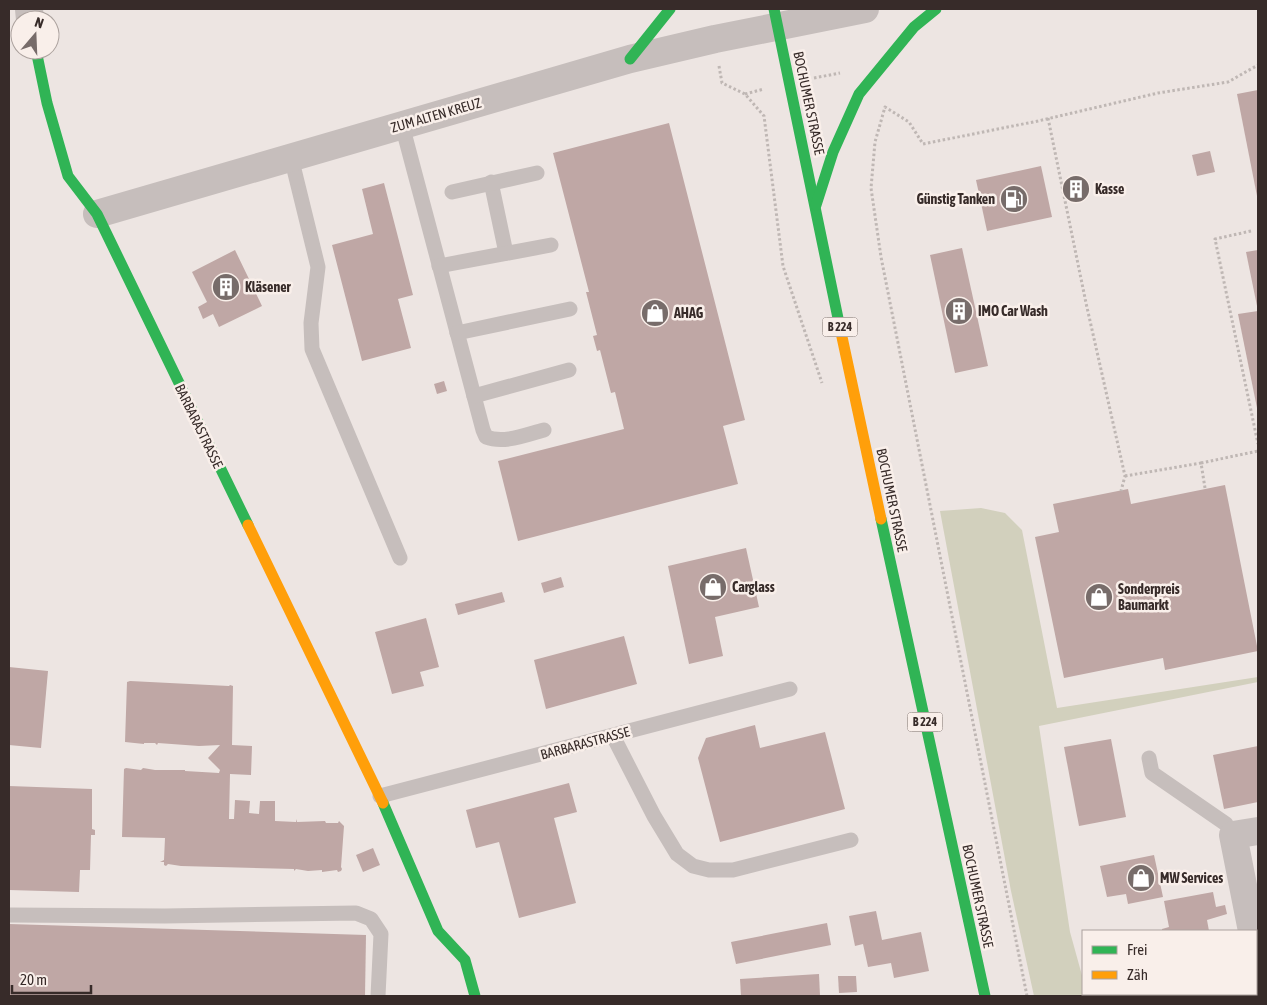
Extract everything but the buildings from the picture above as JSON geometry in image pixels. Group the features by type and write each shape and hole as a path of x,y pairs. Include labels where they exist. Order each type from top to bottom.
{"main road":[{"path":"630,59 670,9"},
{"path":"815,207 833,152 859,94 914,27 936,9"},
{"name":"BOCHUMER STRASSE","path":"776,17 870,467 985,996"},
{"name":"BARBARASTRASSE","path":"38,60 47,103 68,176 97,214 380,796 438,930 465,960 475,996"}],"street":[{"name":"ZUM ALTEN KREUZ","path":"97,214 630,59 715,39 776,17 865,9"},
{"path":"1246,833 1252,930"}],"lane":[{"path":"402,125 482,430 486,437 494,440 503,440 544,430"},
{"path":"291,157 318,267 311,323 312,349 400,558"},
{"path":"452,192 537,173"},
{"path":"491,182 506,253"},
{"path":"439,266 551,245"},
{"path":"457,333 570,309"},
{"path":"474,396 569,370"},
{"name":"BARBARASTRASSE","path":"380,796 790,689"},
{"path":"613,736 654,816 677,854 693,866 709,870 733,870 851,840"},
{"path":"1149,758 1152,773 1226,824 1246,833"},
{"path":"9,915 165,916 356,913 371,919 381,934 378,996"}],"path":[{"path":"715,39 722,83 746,94 764,116 783,266 822,385"},
{"path":"1027,996 881,257 871,188 875,142 885,107 909,122 923,144 1158,94 1228,82 1258,65"},
{"path":"1048,118 1086,303 1125,476 1121,490"},
{"path":"1251,231 1215,239 1258,444"},
{"path":"1125,476 1258,451"},
{"path":"1201,463 1206,488"}],"shaded area":[{"path":"981,508 1005,513 1022,530 1057,708 1258,677 1258,682 1039,726 1070,932 1082,975 1082,995 1088,996 1034,996 1011,891 940,511"}],"traffic: fast":[{"path":"630,59 670,9"},
{"path":"774,9 839,323"},
{"path":"816,205 833,152 859,94 914,27 936,9"},
{"path":"38,60 47,103 68,176 97,214 248,525"},
{"path":"881,519 985,996"},
{"path":"383,803 438,931 465,960 475,996"}],"traffic: slow":[{"path":"839,323 881,519"},
{"path":"248,525 383,803"}],"place":[{"name":"Kasse","path":"1076,189"},
{"name":"Günstig Tanken","path":"1014,199"},
{"name":"Kläsener","path":"226,287"},
{"name":"IMO Car Wash","path":"959,311"},
{"name":"AHAG","path":"655,313"},
{"name":"Carglass","path":"713,587"},
{"name":"Sonderpreis Baumarkt","path":"1099,597"},
{"name":"MW Services","path":"1141,878"}]}
